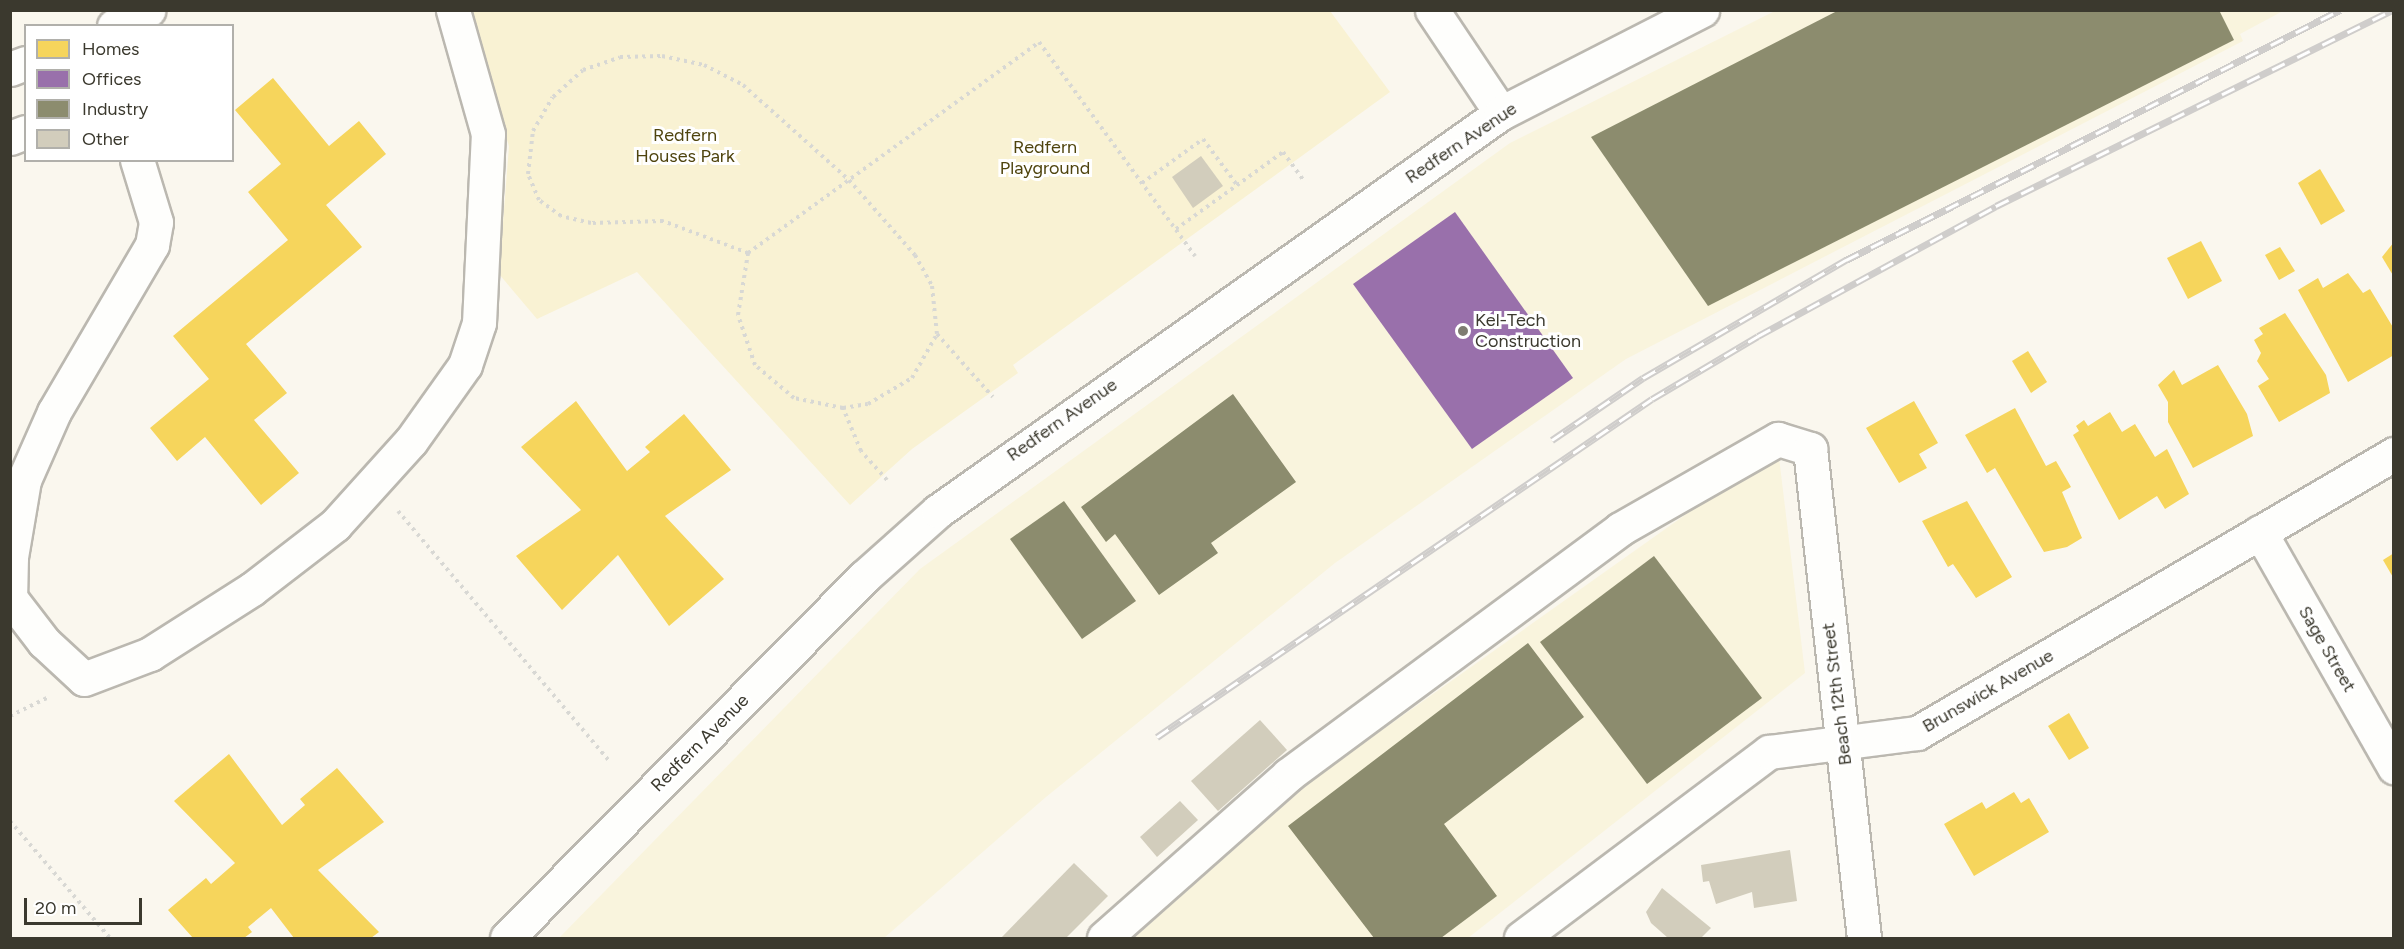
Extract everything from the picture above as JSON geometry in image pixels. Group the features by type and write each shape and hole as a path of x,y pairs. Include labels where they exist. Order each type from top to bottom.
{"street":[{"path":"118,24 149,10"},
{"path":"139,162 156,222 152,245 54,412 24,480 11,557 11,600 44,642 84,679 150,654 252,589 335,525 375,483 465,365 479,322 488,134 453,10"},
{"path":"1432,10 1502,112"},
{"name":"Redfern Avenue","path":"507,939 864,577 938,511 1502,112 1702,10"},
{"name":"Beach 12th Street","path":"1104,939 1264,792 1620,529 1778,439 1810,449 1864,939"},
{"name":"Brunswick Avenue","path":"1521,939 1769,752 1917,733 2394,454"},
{"name":"Sage Street","path":"2260,532 2394,767"}],"path":[{"path":"748,253 663,221 591,223 561,216 539,200 528,174 529,149 553,97 582,70 620,57 662,56 704,65 742,85 849,180 915,255 932,286 937,334 912,378 868,404 843,408 794,398 755,365 738,315 748,253 849,180 1040,42 1196,256"},
{"path":"1142,183 1203,139 1237,185"},
{"path":"1176,229 1283,152 1304,181"},
{"path":"937,334 993,397"},
{"path":"843,408 861,451 887,480"},
{"path":"375,483 609,761"},
{"path":"10,820 110,939"}],"shaded area":[{"path":"1775,11 2283,11 2240,34 2243,41 1626,359 1335,563 1046,797 884,938 559,938 920,569 1510,143"},
{"path":"1778,449 1805,673 1468,938 1134,938 1316,777"}],"green space":[{"path":"1330,11 1390,92 1013,365 1018,373 912,449 850,505 637,272 537,319 499,274 509,146 465,12"}],"building: Homes":[{"path":"273,78 329,146 359,121 386,154 326,205 362,247 246,344 287,393 254,420 299,473 261,505 205,437 177,461 150,428 209,379 173,336 288,240 248,192 281,164 235,110"},
{"path":"2320,169 2345,211 2321,225 2298,183"},
{"path":"2201,241 2222,281 2188,299 2167,258"},
{"path":"2394,242 2394,277 2382,257"},
{"path":"2280,247 2295,271 2279,280 2265,255"},
{"path":"2348,273 2363,293 2370,289 2394,329 2394,355 2348,382 2298,290 2318,278 2323,288"},
{"path":"2285,313 2326,375 2330,393 2279,422 2258,386 2269,379 2257,361 2261,353 2254,340 2263,334 2259,328"},
{"path":"2028,351 2047,382 2031,393 2012,361"},
{"path":"2218,365 2247,414 2253,436 2193,468 2168,422 2168,402 2158,385 2174,370 2182,385"},
{"path":"576,401 627,471 650,452 645,447 684,414 731,470 665,516 724,579 669,626 618,555 562,610 516,556 581,510 521,447"},
{"path":"1914,401 1938,443 1919,454 1927,468 1899,483 1866,428"},
{"path":"2015,408 2046,466 2056,461 2071,487 2062,492 2082,538 2067,547 2044,552 1995,468 1987,473 1965,435"},
{"path":"2110,412 2122,432 2135,424 2155,457 2167,449 2189,494 2165,509 2157,496 2119,520 2073,435 2079,431 2076,426 2084,420 2088,426"},
{"path":"1967,501 2012,577 1976,598 1953,564 1948,567 1922,521"},
{"path":"2394,553 2394,579 2383,560"},
{"path":"2069,713 2089,748 2069,760 2048,726"},
{"path":"229,754 282,825 305,805 300,799 337,768 384,822 318,870 379,932 371,938 294,938 271,908 248,927 252,932 244,938 193,938 168,910 206,878 211,884 235,863 174,801"},
{"path":"2014,792 2021,803 2029,798 2049,832 1974,876 1944,824 1982,802 1986,809"}],"building: Offices":[{"name":"Kel-Tech Construction","path":"1455,212 1573,378 1472,449 1353,284"}],"building: Industry":[{"path":"1839,10 2219,10 2234,40 1708,306 1591,137"},
{"path":"1233,394 1296,482 1211,543 1218,553 1159,595 1115,534 1106,542 1081,507"},
{"path":"1064,501 1136,601 1082,639 1010,539"},
{"path":"1654,556 1762,698 1647,784 1540,642"},
{"path":"1528,643 1584,717 1444,824 1497,896 1441,938 1374,938 1288,826"}],"building: Other":[{"path":"1201,156 1223,186 1193,208 1172,177"},
{"path":"1260,720 1287,750 1218,811 1191,781"},
{"path":"1180,801 1198,820 1157,857 1140,837"},
{"path":"1790,850 1797,901 1754,908 1752,892 1716,904 1709,881 1703,882 1701,865"},
{"path":"1074,863 1108,896 1066,938 1001,938"},
{"path":"1662,888 1711,928 1701,938 1668,938 1651,923 1646,912"}],"railway":[{"path":"1552,440 1643,378 1846,260 2340,10"},
{"path":"1157,737 1652,399 1758,336 1996,206 2392,10"}],"place":[{"name":"Kel-Tech Construction","path":"1463,331"}],"park label":[{"name":"Redfern Houses Park","path":"685,146"},
{"name":"Redfern Playground","path":"1045,158"}]}
